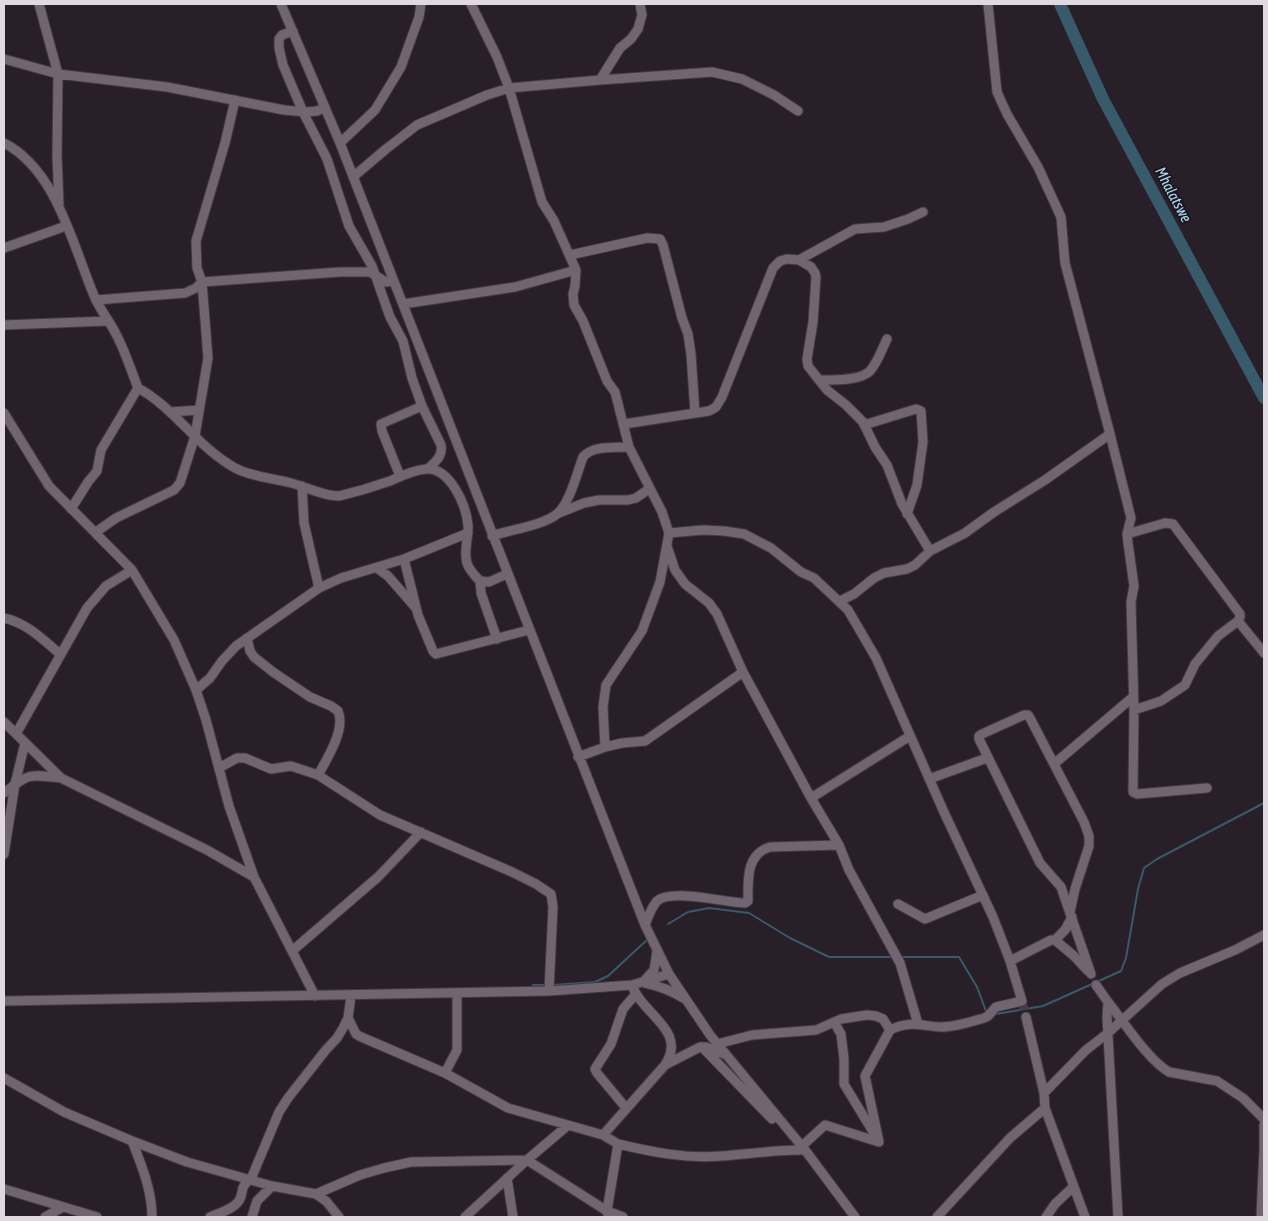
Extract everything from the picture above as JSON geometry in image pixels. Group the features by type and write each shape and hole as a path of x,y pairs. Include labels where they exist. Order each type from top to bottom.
{"street":[{"path":"40,4 41,15 58,74 57,156 59,207"},
{"path":"281,4 354,177 492,536 645,925 669,974 724,1054 802,1146 855,1217"},
{"path":"340,143 375,110 401,67 419,17 421,4"},
{"path":"471,4 498,57 542,202 554,221 576,270 573,294 574,305 583,321 607,381 615,392 629,448 662,512 668,533 660,582 642,631 606,685 603,707 605,747"},
{"path":"600,80 620,48 631,39 638,29 642,14 640,4"},
{"path":"988,4 997,92 1007,114 1038,167 1061,217 1065,263 1131,518 1127,534 1134,586 1131,602 1134,710 1132,788 1134,794 1207,788"},
{"path":"293,31 282,35 279,39 283,65 303,112 327,159 349,226 363,252 370,260 386,301 390,317 403,340 412,378 442,451 429,468"},
{"path":"4,59 58,74 167,88 284,110 317,111 325,107"},
{"path":"354,177 417,125 508,88 712,72 742,79 774,95 798,111"},
{"path":"96,532 116,518 174,490 180,483 195,436 208,358 202,282 197,268 196,240 225,142 235,100"},
{"path":"4,143 26,159 37,170 59,207 96,300 116,335 138,388 154,396 205,447 234,468 251,475 302,486 330,496 339,496 390,481 417,470 429,468 438,471 456,490 462,502 468,526 467,563 480,581 481,594 497,639"},
{"path":"799,260 855,229 884,227 923,212"},
{"path":"4,248 66,226"},
{"path":"570,255 647,238 660,239 688,334 695,413"},
{"path":"624,424 709,411 716,407 722,397 773,268 780,261 787,259 799,260 812,267 816,277 813,322 807,359 808,366 827,390 846,404 864,425 887,465 907,514 930,551"},
{"path":"403,304 515,287 576,270"},
{"path":"96,300 185,293 196,288 202,282 340,272 370,272 386,282 394,281"},
{"path":"4,325 108,321"},
{"path":"820,380 843,380 868,373 886,338"},
{"path":"71,509 97,471 101,450 138,388"},
{"path":"400,476 382,431 382,424 422,406"},
{"path":"170,412 199,410"},
{"path":"864,425 916,410 921,411 923,442 916,485 907,514"},
{"path":"4,413 49,486 132,570 174,640 196,690 229,806 254,877 315,996"},
{"path":"840,601 854,594 874,578 884,573 907,569 914,565 930,551 965,533 1110,434"},
{"path":"558,513 566,501 586,453 592,450 629,448"},
{"path":"302,486 304,523 319,588"},
{"path":"492,536 546,522 558,513 584,503 599,500 628,500 636,498 649,489"},
{"path":"1127,534 1165,523 1173,524 1240,614 1238,621 1218,636 1195,664 1185,685 1161,701 1134,710"},
{"path":"668,533 703,530 744,534 771,548 790,564 814,578 840,601 855,621 876,658 983,895 1010,961 1022,1001 996,1008 984,1018 952,1026 942,1027 918,1024 890,1030 865,1076 879,1142"},
{"path":"196,690 210,678 236,646 319,588 341,578 404,559 468,533"},
{"path":"666,544 675,570 685,584 710,603 717,614 743,672 900,962 918,1024"},
{"path":"404,559 416,609 433,651 436,654 529,630"},
{"path":"377,568 388,576 416,609"},
{"path":"16,734 87,608 106,586 132,570"},
{"path":"480,581 489,582 507,574"},
{"path":"4,618 17,621 37,634 60,654"},
{"path":"1238,621 1264,653"},
{"path":"247,638 254,657 310,697 338,711 340,724 336,740 318,775"},
{"path":"578,757 605,747 645,741 743,672"},
{"path":"1054,764 1133,697"},
{"path":"1010,961 1051,940 1055,940 1066,930 1071,914 1075,889 1089,846 1089,836 1084,822 1030,718 1024,715 979,736 979,739 1040,862 1062,887 1071,914 1091,974 1055,940"},
{"path":"4,722 61,778 207,850 254,877"},
{"path":"811,798 910,736"},
{"path":"4,854 15,784 25,743"},
{"path":"219,768 237,758 245,758 271,769 291,766 318,775 380,815 512,872 552,894 548,991"},
{"path":"929,779 987,758"},
{"path":"4,793 23,778 33,775 61,778"},
{"path":"292,952 378,877 421,832"},
{"path":"645,925 651,910 662,897 701,898 746,903 748,901 751,864 755,856 762,850 770,847 838,845"},
{"path":"898,904 925,918 983,895"},
{"path":"1044,1093 1086,1050 1169,979 1264,935"},
{"path":"642,983 654,970 657,950"},
{"path":"4,1002 548,991 632,985 669,974"},
{"path":"642,983 675,992 686,1000"},
{"path":"603,1135 671,1056 672,1045 669,1034 635,995 632,985"},
{"path":"1096,985 1122,1020 1164,1069 1169,1072 1217,1081 1243,1098 1264,1119"},
{"path":"445,1073 457,1050 457,993"},
{"path":"626,1108 595,1068 611,1044 623,1009 635,995"},
{"path":"210,1217 231,1208 238,1202 242,1187 251,1179 279,1112 325,1050 337,1038 348,1018 351,996"},
{"path":"1108,1002 1118,1217"},
{"path":"717,1044 752,1035 816,1030 851,1017 876,1016 882,1019 890,1030"},
{"path":"1026,1017 1044,1093 1045,1108 1085,1217"},
{"path":"348,1018 356,1034"},
{"path":"834,1022 841,1034 844,1084 879,1142"},
{"path":"337,1038 348,1034 356,1034 445,1073 508,1108 603,1135 618,1144 649,1151 686,1156 720,1156 802,1150 702,1047"},
{"path":"665,1065 702,1047 724,1054"},
{"path":"6,1082 64,1112 187,1162 272,1186 316,1194 326,1201 339,1217"},
{"path":"937,1217 1010,1138 1045,1108"},
{"path":"802,1146 826,1125 879,1142"},
{"path":"1261,1217 1264,1125"},
{"path":"465,1217 527,1160 568,1126"},
{"path":"132,1141 142,1165 148,1188 152,1217"},
{"path":"608,1214 618,1144"},
{"path":"316,1194 360,1176 411,1162 527,1160 608,1214 623,1217"},
{"path":"507,1178 513,1217"},
{"path":"252,1217 257,1200 272,1186"},
{"path":"1046,1217 1055,1204 1073,1187"},
{"path":"4,1189 97,1217"},
{"path":"45,1217 63,1207"}],"waterway":[{"name":"Mhalatswe","path":"1060,4 1103,99 1264,398"},
{"path":"996,1014 1043,1006 1121,971 1126,958 1138,889 1144,868 1157,859 1264,803"},
{"path":"668,924 688,912 709,908 749,913 790,938 829,957 893,957"},
{"path":"553,985 595,982 608,976 648,939"},
{"path":"900,957 959,957 977,987 986,1011"},
{"path":"533,985 546,985"}],"tunnel":[{"path":"1022,1001 1026,1017"}]}
